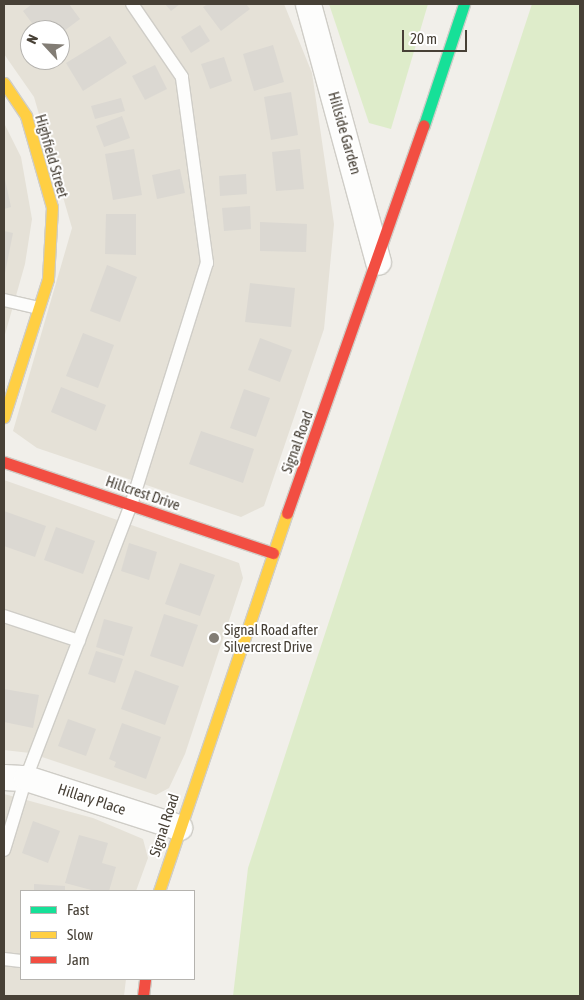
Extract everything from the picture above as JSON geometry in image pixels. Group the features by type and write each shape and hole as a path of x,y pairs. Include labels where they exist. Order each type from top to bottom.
{"street":[{"name":"Hillside Garden","path":"308,4 378,262"},
{"name":"Signal Road","path":"159,890 272,554 378,262 464,4"},
{"name":"Highfield Street","path":"4,83 26,116 52,206 48,279 4,417"},
{"name":"Hillcrest Drive","path":"4,462 272,554"},
{"name":"Hillary Place","path":"15,778 179,827"},
{"path":"143,996 145,980"}],"lane":[{"path":"4,850 15,778 79,641 130,505 207,262 182,78 132,4"},
{"path":"4,300 38,308"},
{"path":"4,616 79,641"},
{"path":"4,959 20,961"}],"shaded area":[{"path":"4,4 284,4 312,73 334,224 324,329 264,506 241,517 37,448 13,431 72,228 34,97 4,54"},
{"path":"4,123 21,157 32,219 25,264 4,338"},
{"path":"4,480 239,563 243,578 185,754 169,788 156,795 30,753 4,750"},
{"path":"4,794 93,818 143,839 148,858 136,890 20,890 20,980 126,980 124,996 4,996"}],"green space":[{"path":"329,4 428,4 391,129 369,123"},
{"path":"532,4 580,4 580,996 233,996 248,868"}],"building":[{"path":"32,4 69,4 80,19 70,26 70,20 30,20 23,11"},
{"path":"165,4 180,4 171,11"},
{"path":"208,4 246,4 250,9 221,31 203,7"},
{"path":"200,25 210,41 191,53 181,37"},
{"path":"110,36 127,63 83,91 70,70 70,61"},
{"path":"273,45 284,82 254,91 243,54"},
{"path":"224,57 232,81 210,89 201,64"},
{"path":"155,65 167,89 145,100 132,76"},
{"path":"291,92 298,135 271,140 264,97"},
{"path":"121,98 125,111 95,119 91,106"},
{"path":"122,116 130,138 104,147 96,126"},
{"path":"134,149 142,195 113,200 105,154"},
{"path":"300,149 304,189 276,191 272,152"},
{"path":"180,169 185,193 157,199 152,175"},
{"path":"246,174 247,194 220,196 219,176"},
{"path":"4,175 11,207 4,209"},
{"path":"250,206 251,229 224,231 222,208"},
{"path":"106,214 136,214 136,255 105,254"},
{"path":"260,222 307,224 306,252 260,251"},
{"path":"4,231 13,233 5,273 4,273"},
{"path":"107,265 137,277 120,322 90,311"},
{"path":"250,283 295,288 291,327 245,322"},
{"path":"83,333 114,345 98,388 66,376"},
{"path":"260,338 292,350 280,382 248,370"},
{"path":"61,387 106,405 96,431 51,412"},
{"path":"244,389 270,398 256,437 230,428"},
{"path":"201,431 254,449 243,483 189,464"},
{"path":"4,511 46,526 35,557 4,546"},
{"path":"56,527 95,541 83,574 44,560"},
{"path":"129,543 157,552 149,580 121,571"},
{"path":"180,563 215,575 200,616 165,604"},
{"path":"164,614 198,625 183,667 150,656"},
{"path":"104,619 133,627 124,656 96,647"},
{"path":"96,651 123,659 115,683 88,674"},
{"path":"135,670 179,686 165,725 121,709"},
{"path":"4,689 39,695 33,728 4,722"},
{"path":"68,719 96,729 86,756 58,746"},
{"path":"122,723 161,737 146,779 114,767 116,762 109,759"},
{"path":"33,821 60,831 48,863 22,853"},
{"path":"79,835 108,843 102,863 116,867 109,890 91,890 65,883"},
{"path":"34,884 65,886 65,890 34,890"}],"traffic: fast":[{"path":"424,125 464,4"}],"traffic: slow":[{"path":"4,83 26,116 52,207 48,279 4,417"},
{"path":"159,890 287,513"}],"traffic: jam":[{"path":"287,513 424,125"},
{"path":"4,462 273,553"},
{"path":"143,996 145,980"}],"place":[{"name":"Signal Road after Silvercrest Drive","path":"214,638"}]}
